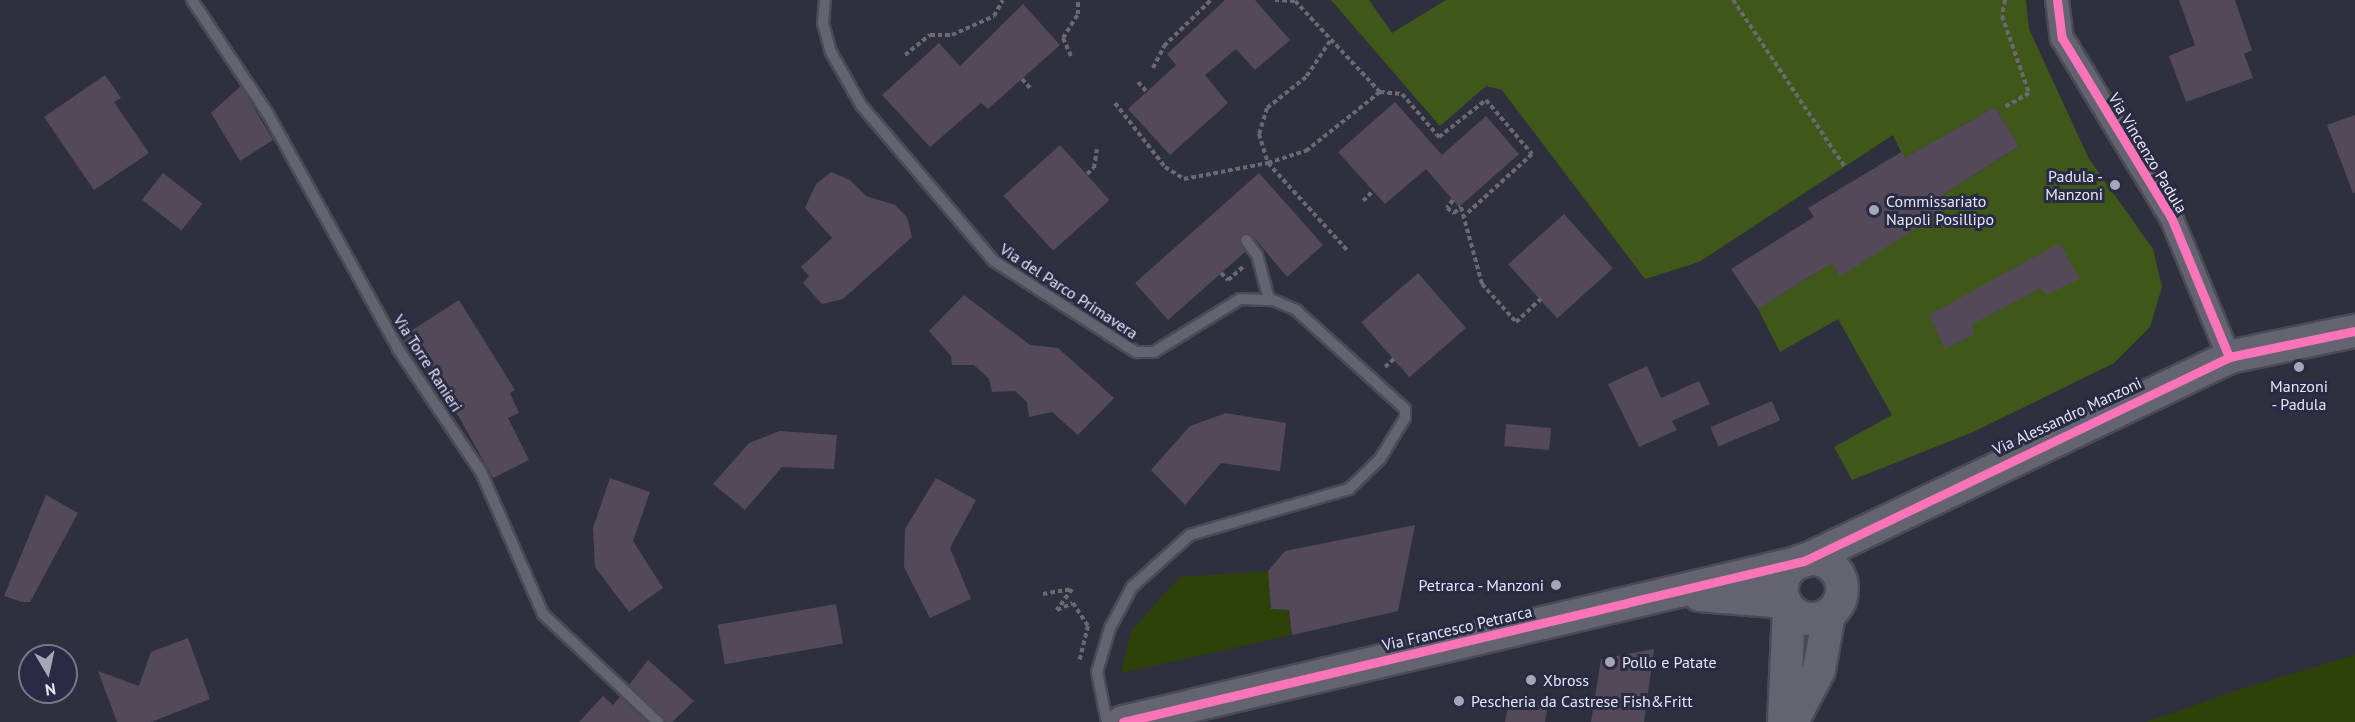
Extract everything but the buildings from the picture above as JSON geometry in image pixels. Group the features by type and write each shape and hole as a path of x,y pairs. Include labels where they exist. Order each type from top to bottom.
{"street":[{"name":"Via Vincenzo Padula","path":"2057,0 2062,38 2171,217 2229,357"},
{"name":"Via Alessandro Manzoni","path":"1801,562 2229,357 2355,331"},
{"path":"1792,722 1819,669 1846,569 1872,529"},
{"path":"1784,722 1787,606 1784,578 1801,562 1829,564 1836,600"},
{"name":"Via Francesco Petrarca","path":"1123,722 1801,562"},
{"name":"Via Francesco Petrarca","path":"1660,595 1787,606"},
{"path":"1787,606 1806,619 1836,600"}],"lane":[{"name":"Via Torre Ranieri","path":"192,0 268,114 398,349 481,472 543,614 658,722"},
{"name":"Via del Parco Primavera","path":"825,0 823,24 831,52 861,105 994,261 1136,352 1154,352 1240,299 1269,299 1296,310 1401,400 1405,418 1368,475 1349,489 1190,535 1132,587 1110,628 1097,672 1107,722"},
{"path":"1246,240 1257,255 1269,299"}],"path":[{"path":"904,55 930,35 952,35 994,16 1003,0"},
{"path":"1071,56 1064,38 1078,14 1078,0"},
{"path":"1153,68 1164,46 1211,0"},
{"path":"1275,0 1296,1 1330,41 1380,92 1402,94 1439,137 1486,100 1532,154 1464,216"},
{"path":"1733,0 1844,166"},
{"path":"2005,0 2002,16 2029,93 2005,107"},
{"path":"1330,41 1306,77 1267,108 1259,134 1268,163 1347,250"},
{"path":"1023,79 1032,90"},
{"path":"1138,82 1146,92"},
{"path":"1115,103 1164,167 1184,179 1220,176 1240,165 1268,163 1306,151 1380,92"},
{"path":"1087,174 1094,168 1097,149"},
{"path":"1363,201 1373,191"},
{"path":"1453,200 1447,208 1454,213 1461,207 1482,284 1516,322 1541,299"},
{"path":"1043,594 1072,589 1057,610 1073,603 1077,609"}],"green space":[{"path":"1331,0 1369,0 1392,33 1446,0 2026,0 2029,29 2089,159 2153,249 2162,287 2150,327 2114,363 1973,432 1852,480 1834,447 1892,415 1838,319 1780,352 1758,309 1832,263 1840,276 1950,206 1944,194 2019,146 1995,107 1904,158 1893,135 1699,262 1645,279 1502,90 1486,86 1440,126"},
{"path":"1268,571 1271,608 1289,610 1291,635 1121,673 1131,631 1180,577"},
{"path":"2355,655 2355,722 2146,722 2244,688"}],"cycle path":[{"path":"2057,0 2062,38 2171,217 2229,357"},
{"path":"1123,722 1804,561 2229,357 2355,331"}],"place":[{"name":"Padula - Manzoni","path":"2115,185"},
{"name":"Commissariato Napoli Posillipo","path":"1874,210"},
{"name":"Manzoni - Padula","path":"2299,367"},
{"name":"Petrarca - Manzoni","path":"1556,585"},
{"name":"Pollo e Patate","path":"1610,662"},
{"name":"Xbross","path":"1531,680"},
{"name":"Pescheria da Castrese Fish&Fritt","path":"1459,701"}]}
